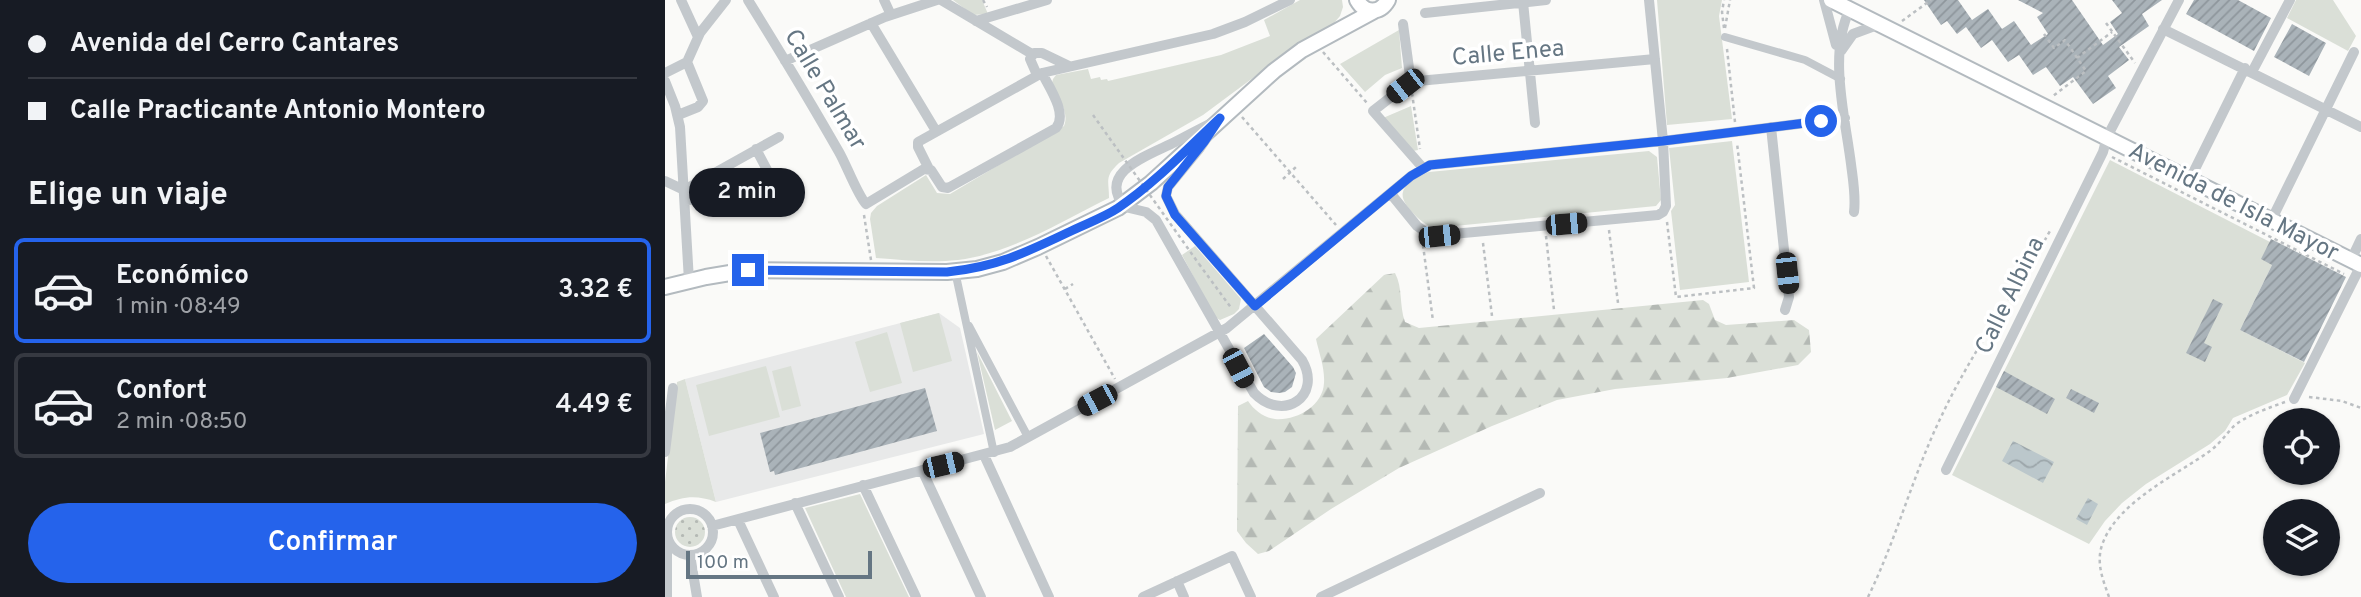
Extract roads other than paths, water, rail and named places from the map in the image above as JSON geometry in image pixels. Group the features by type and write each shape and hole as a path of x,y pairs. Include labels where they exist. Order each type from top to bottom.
{"main road":[{"path":"1335,32 1348,18 1357,0 1363,8 1374,11"},
{"name":"Avenida de Isla Mayor","path":"1831,0 2357,263"},
{"path":"665,287 748,270 955,271 1003,262 1122,205 1151,183 1233,106 1286,61 1384,7 1388,1"}],"street":[{"path":"681,0 698,37"},
{"path":"665,73 687,62 698,37 726,0"},
{"name":"Calle Palmar","path":"748,0 839,152 865,203 922,170 929,169"},
{"path":"884,0 891,15"},
{"path":"785,61 891,15 939,0 1032,54 1042,53 1069,66"},
{"path":"976,21 1047,0"},
{"path":"1032,54 1031,62 1040,74 1061,115 1060,123 1056,128 948,188 942,187 929,169 918,142 1040,74 1213,34 1290,0"},
{"path":"1425,13 1546,0"},
{"path":"1391,194 1416,226 1431,236 1658,215 1663,212 1666,206 1663,141 1649,0"},
{"path":"1824,0 1838,56 1855,189 1854,212"},
{"name":"Calle Albina","path":"1946,470 2103,152 2107,137 2179,0"},
{"path":"2190,179 2248,70 2290,0"},
{"path":"1523,2 1535,123"},
{"path":"1838,56 1840,33 1850,9"},
{"path":"871,23 936,131"},
{"path":"1403,24 1411,83 1373,111 1423,168"},
{"path":"1838,56 1847,39 1853,34 1886,26"},
{"path":"2163,29 2361,127"},
{"path":"1725,37 1805,60 1841,79"},
{"path":"2272,219 2354,52"},
{"name":"Calle Enea","path":"1411,83 1655,59"},
{"path":"678,115 698,107 703,101 687,62"},
{"path":"665,81 678,115 689,281"},
{"path":"1220,118 1168,187 1167,202 1175,215 1307,368 1308,379 1300,400 1290,405 1269,405 1261,401 1248,385 1156,220 1146,212 1122,205 1117,187 1122,172 1129,165 1220,118"},
{"path":"712,526 989,454 1028,437 1220,332 1423,168 1435,164 1663,141 1845,118"},
{"path":"1771,127 1789,297 1785,310"},
{"path":"685,195 779,136"},
{"path":"665,181 685,195 777,198 773,183 756,149"},
{"path":"1095,220 1138,209"},
{"path":"2294,399 2354,279 2361,239"},
{"path":"955,271 989,454 1049,597"},
{"path":"964,316 1028,437"},
{"path":"665,452 673,388"},
{"path":"922,470 981,597"},
{"path":"863,485 916,597"},
{"path":"1321,597 1540,492"},
{"path":"796,503 839,597"},
{"path":"668,539 676,551 690,555 709,545 712,526 706,516 693,509 678,512 667,521 668,597"},
{"path":"738,520 774,597"},
{"path":"690,555 697,597"},
{"path":"1143,597 1232,556 1251,597"},
{"path":"694,580 703,597"},
{"path":"1177,581 1184,597"}],"water":[{"path":"2013,441 2054,462 2043,483 2002,461"},
{"path":"2088,498 2098,504 2087,525 2076,519"}]}
